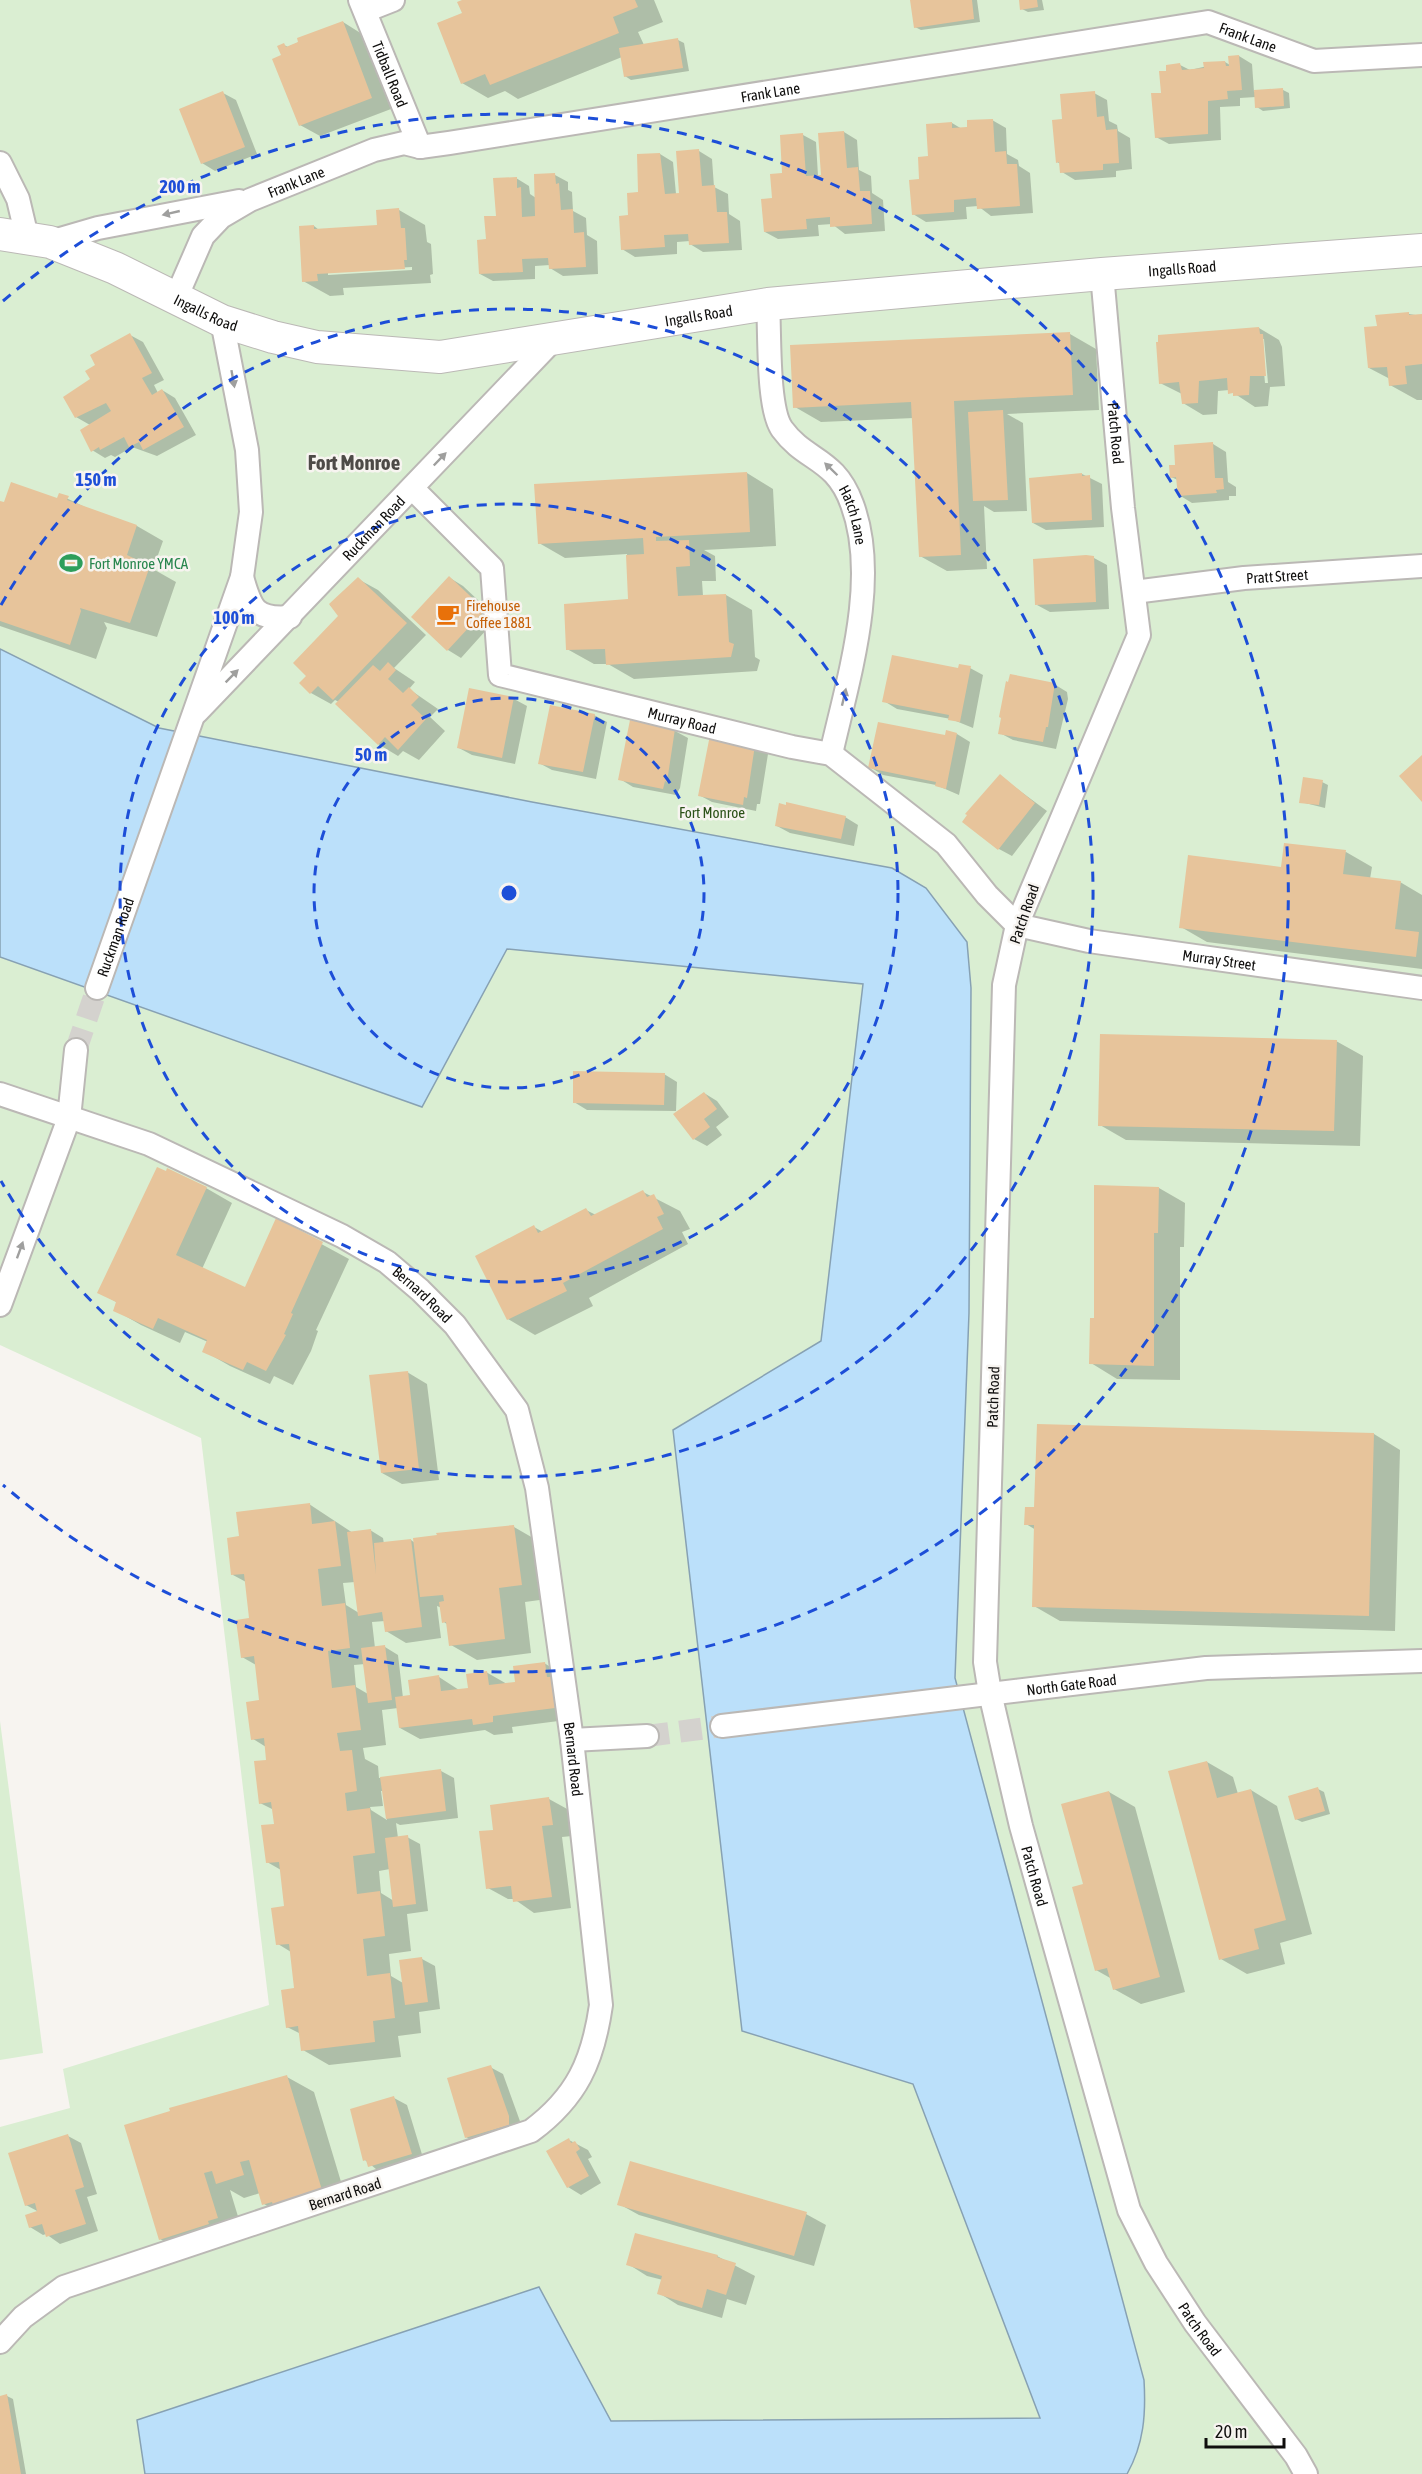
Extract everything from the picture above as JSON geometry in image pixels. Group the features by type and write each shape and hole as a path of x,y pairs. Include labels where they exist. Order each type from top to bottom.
{"street":[{"path":"363,5 393,0"},
{"name":"Tidball Road","path":"363,5 420,147"},
{"name":"Frank Lane","path":"176,298 203,236 221,217 249,200 374,150 404,143 420,147 1208,22 1314,61 1422,55"},
{"path":"0,163 18,199 26,238 98,228 201,207 249,200"},
{"name":"Ingalls Road","path":"26,238 115,268 222,321 317,347 440,357 768,304 1102,274 1422,250"},
{"name":"Patch Road","path":"1102,274 1123,508 1139,635 1017,925 1005,985 985,1662 981,1695 1021,1826 1129,2210 1156,2263 1195,2323 1296,2456 1306,2474"},
{"name":"Hatch Lane","path":"768,304 773,399 777,421 795,442 825,463 839,477 857,522 862,568 861,621 831,754"},
{"name":"Ruckman Road","path":"97,988 242,577 251,512 248,460 222,321"},
{"name":"Ruckman Road","path":"191,717 290,617 554,339"},
{"name":"Murray Road","path":"412,488 492,568 500,675 792,747 831,754 946,844 987,895 1017,925"},
{"name":"Pratt Street","path":"1134,592 1244,578 1422,566"},
{"path":"242,577 249,603 258,612 270,619 290,617"},
{"name":"Murray Street","path":"1017,925 1089,941 1422,987"},
{"path":"0,1305 69,1118 76,1050"},
{"name":"Bernard Road","path":"0,1094 149,1144 342,1236 387,1262 455,1324 517,1410 535,1472 572,1740 601,2005 596,2041 578,2083 555,2113 531,2131 510,2140 64,2287 23,2317 0,2342"},
{"name":"North Gate Road","path":"722,1726 1206,1668 1422,1661"},
{"path":"572,1740 647,1736"}],"green space":[{"name":"Fort Monroe","path":"0,0 1422,0 1422,2474 0,2474 0,2127 70,2108 63,2069 269,2005 201,1438 0,1345"},
{"path":"0,1721 43,2053 0,2060"}],"water":[{"path":"0,649 159,728 532,802 892,868 926,888 967,942 971,988 969,1313 955,1678 1144,2380 1143,2429 1133,2463 1127,2474 145,2474 137,2420 539,2287 611,2421 1040,2418 913,2084 742,2031 673,1430 821,1341 863,984 507,949 422,1107 0,957"}],"building":[{"path":"462,0 635,0 638,7 613,17 619,33 490,85 485,74 461,84 437,23 462,13 457,2"},
{"path":"910,0 972,0 974,19 914,28"},
{"path":"1019,0 1037,0 1038,7 1020,10"},
{"path":"343,21 372,98 299,126 272,59 281,55 277,46 284,43 286,47 298,42 297,38"},
{"path":"678,38 683,68 624,77 619,48"},
{"path":"1239,55 1242,90 1227,91 1228,99 1208,101 1208,134 1155,138 1151,93 1161,93 1159,71 1166,71 1166,65 1180,63 1182,70 1204,68 1203,62 1225,61 1226,66 1229,66 1228,56"},
{"path":"1283,88 1284,106 1255,108 1254,90"},
{"path":"223,91 245,147 201,164 179,109"},
{"path":"1095,91 1097,117 1104,116 1106,130 1117,129 1119,163 1103,164 1103,170 1060,173 1059,162 1056,163 1052,120 1062,119 1060,94"},
{"path":"993,119 995,152 1006,151 1007,164 1017,164 1020,206 977,209 976,198 954,200 954,212 912,215 909,180 919,179 918,157 928,156 926,124 952,122 952,128 967,127 967,120"},
{"path":"844,131 847,168 858,167 860,191 870,191 872,224 830,227 830,217 806,219 807,229 764,232 761,199 772,198 770,174 782,173 780,135 803,133 806,176 821,175 818,133"},
{"path":"699,149 702,186 715,185 717,212 727,212 729,243 689,245 688,234 664,235 665,247 621,250 619,216 628,215 627,193 638,192 637,154 660,153 665,194 679,193 676,151"},
{"path":"555,173 556,184 559,183 561,210 573,209 574,233 584,232 586,267 549,269 548,258 522,259 523,272 479,274 477,240 486,239 484,216 496,216 493,178 517,177 517,188 521,187 522,217 535,216 534,174"},
{"path":"399,208 401,228 405,228 407,260 404,260 405,269 317,274 318,281 302,282 299,226 314,225 314,229 377,225 376,210"},
{"path":"1409,312 1409,315 1422,314 1422,364 1405,366 1407,384 1389,386 1387,367 1368,368 1364,327 1377,326 1375,315"},
{"path":"1259,327 1260,334 1263,334 1266,376 1250,376 1249,395 1228,394 1227,378 1199,381 1198,403 1182,404 1179,382 1159,384 1156,342 1158,342 1158,335"},
{"path":"1070,332 1073,395 954,401 961,555 919,557 911,402 793,408 790,345"},
{"path":"130,333 152,373 142,378 152,395 162,389 184,427 143,450 139,442 129,447 124,437 100,450 99,447 91,452 80,430 111,411 106,403 75,418 63,397 90,379 85,371 95,365 90,355"},
{"path":"1003,410 1008,500 973,501 968,412"},
{"path":"1213,442 1215,478 1223,478 1224,489 1216,490 1217,493 1178,496 1176,477 1170,478 1169,465 1175,465 1174,445"},
{"path":"747,472 750,532 656,537 656,541 689,540 690,566 676,567 678,596 726,594 729,642 734,644 731,657 606,665 605,649 566,650 564,604 628,599 626,555 644,554 643,538 538,544 534,484"},
{"path":"1082,473 1082,476 1090,475 1092,520 1032,523 1029,478"},
{"name":"Fort Monroe YMCA","path":"11,482 57,498 59,493 69,496 67,500 137,525 127,555 150,566 130,623 80,608 70,645 0,621 0,501 4,502"},
{"path":"1094,556 1096,602 1035,605 1033,559"},
{"name":"Firehouse Coffee 1881","path":"449,576 485,610 447,651 411,617"},
{"path":"358,577 407,623 333,700 318,686 310,694 299,683 306,676 293,663 338,616 329,604"},
{"path":"892,655 958,668 959,664 971,666 960,722 948,720 949,715 882,702"},
{"path":"388,662 396,670 388,679 403,693 409,687 419,697 411,705 426,719 398,750 385,737 378,745 335,704 373,665 380,671"},
{"path":"1010,674 1055,683 1048,727 1046,727 1043,742 998,734 1006,681 1008,682"},
{"path":"469,688 514,697 502,758 457,748"},
{"path":"550,705 595,714 583,772 538,764"},
{"path":"630,720 675,729 667,782 665,781 663,789 618,780"},
{"path":"878,722 945,735 946,730 957,733 946,789 935,786 936,782 868,768"},
{"path":"710,735 755,745 747,798 744,797 743,805 698,796"},
{"path":"1422,755 1422,802 1399,776"},
{"path":"1000,774 1035,803 998,850 962,822 967,815 965,814"},
{"path":"1303,777 1323,780 1319,805 1299,803"},
{"path":"786,802 846,816 841,839 775,826 779,803 786,805"},
{"path":"1284,843 1346,850 1343,874 1401,881 1395,929 1419,932 1416,957 1179,928 1188,855 1281,867"},
{"path":"1100,1034 1337,1040 1334,1131 1098,1126"},
{"path":"573,1071 665,1073 664,1105 573,1103"},
{"path":"704,1092 717,1109 704,1119 710,1127 693,1140 673,1114"},
{"path":"157,1167 166,1171 167,1168 207,1187 176,1255 245,1287 276,1218 323,1242 291,1313 293,1314 284,1334 286,1335 266,1371 247,1362 243,1370 202,1352 207,1340 158,1318 153,1329 113,1311 116,1302 97,1293"},
{"path":"1094,1185 1159,1187 1158,1233 1154,1233 1154,1366 1089,1364 1090,1318 1094,1318"},
{"path":"643,1190 647,1197 654,1194 664,1214 657,1217 663,1229 563,1283 567,1291 507,1320 475,1256 534,1225 538,1233 586,1208 591,1216"},
{"path":"408,1371 419,1469 381,1473 369,1375"},
{"path":"1037,1424 1374,1433 1369,1616 1032,1607 1034,1525 1024,1525 1025,1507 1034,1507"},
{"path":"310,1503 312,1524 335,1521 341,1566 318,1569 322,1606 345,1603 350,1648 328,1651 332,1688 355,1685 361,1730 337,1733 340,1751 352,1750 357,1791 345,1793 347,1811 370,1808 375,1853 353,1856 357,1894 380,1891 385,1936 363,1939 367,1976 390,1973 395,2018 373,2021 375,2042 301,2051 298,2026 286,2028 281,1990 294,1988 289,1944 276,1945 271,1908 284,1906 279,1862 266,1863 261,1825 274,1824 271,1802 259,1804 254,1761 266,1760 264,1738 251,1740 246,1702 259,1700 254,1656 241,1658 236,1620 249,1618 244,1574 231,1575 227,1538 239,1536 236,1512"},
{"path":"514,1525 522,1585 499,1588 505,1639 449,1646 446,1622 442,1623 439,1602 444,1601 443,1595 420,1597 413,1538 437,1535 436,1533"},
{"path":"371,1529 376,1574 374,1543 411,1539 422,1627 385,1632 382,1612 358,1616 347,1532"},
{"path":"385,1645 392,1700 368,1703 361,1648"},
{"path":"545,1662 547,1677 551,1677 555,1708 493,1716 493,1722 473,1725 472,1719 399,1728 395,1697 410,1695 408,1680 439,1675 441,1691 468,1688 466,1674 487,1671 489,1685 515,1682 513,1666"},
{"path":"1207,1761 1217,1798 1251,1789 1286,1920 1254,1929 1259,1949 1219,1960 1168,1771"},
{"path":"441,1769 446,1811 386,1819 380,1777"},
{"path":"1318,1787 1325,1811 1295,1820 1288,1796"},
{"path":"1109,1791 1160,1977 1113,1990 1107,1968 1095,1971 1072,1887 1083,1884 1061,1804"},
{"path":"549,1797 553,1825 542,1826 552,1897 513,1902 511,1886 486,1889 479,1831 493,1830 490,1805"},
{"path":"408,1835 416,1904 393,1907 385,1838"},
{"path":"422,1957 428,2002 405,2005 399,1960"},
{"path":"491,2065 509,2116 509,2125 465,2138 447,2078"},
{"path":"287,2075 322,2190 273,2205 272,2202 262,2205 249,2160 240,2162 244,2175 216,2184 212,2171 204,2173 218,2218 208,2221 209,2224 159,2240 124,2125 170,2111 169,2108"},
{"path":"394,2096 412,2154 368,2167 366,2160 363,2161 350,2109"},
{"path":"68,2134 84,2187 75,2190 86,2224 46,2237 42,2224 29,2228 25,2215 37,2211 35,2203 25,2206 8,2153"},
{"path":"569,2138 571,2143 575,2141 580,2149 576,2152 589,2176 567,2188 546,2151"},
{"path":"630,2161 807,2212 794,2256 617,2205"},
{"path":"635,2233 718,2255 717,2257 736,2263 726,2295 707,2289 702,2308 657,2294 662,2276 626,2265"},
{"path":"7,2394 21,2474 0,2474 0,2396"}],"tunnel":[{"path":"76,1050 97,988"},
{"path":"647,1736 722,1726"}],"place":[{"name":"Fort Monroe YMCA","path":"71,563"},
{"name":"Firehouse Coffee 1881","path":"448,614"}],"district":[{"name":"Fort Monroe","path":"354,462"}]}
